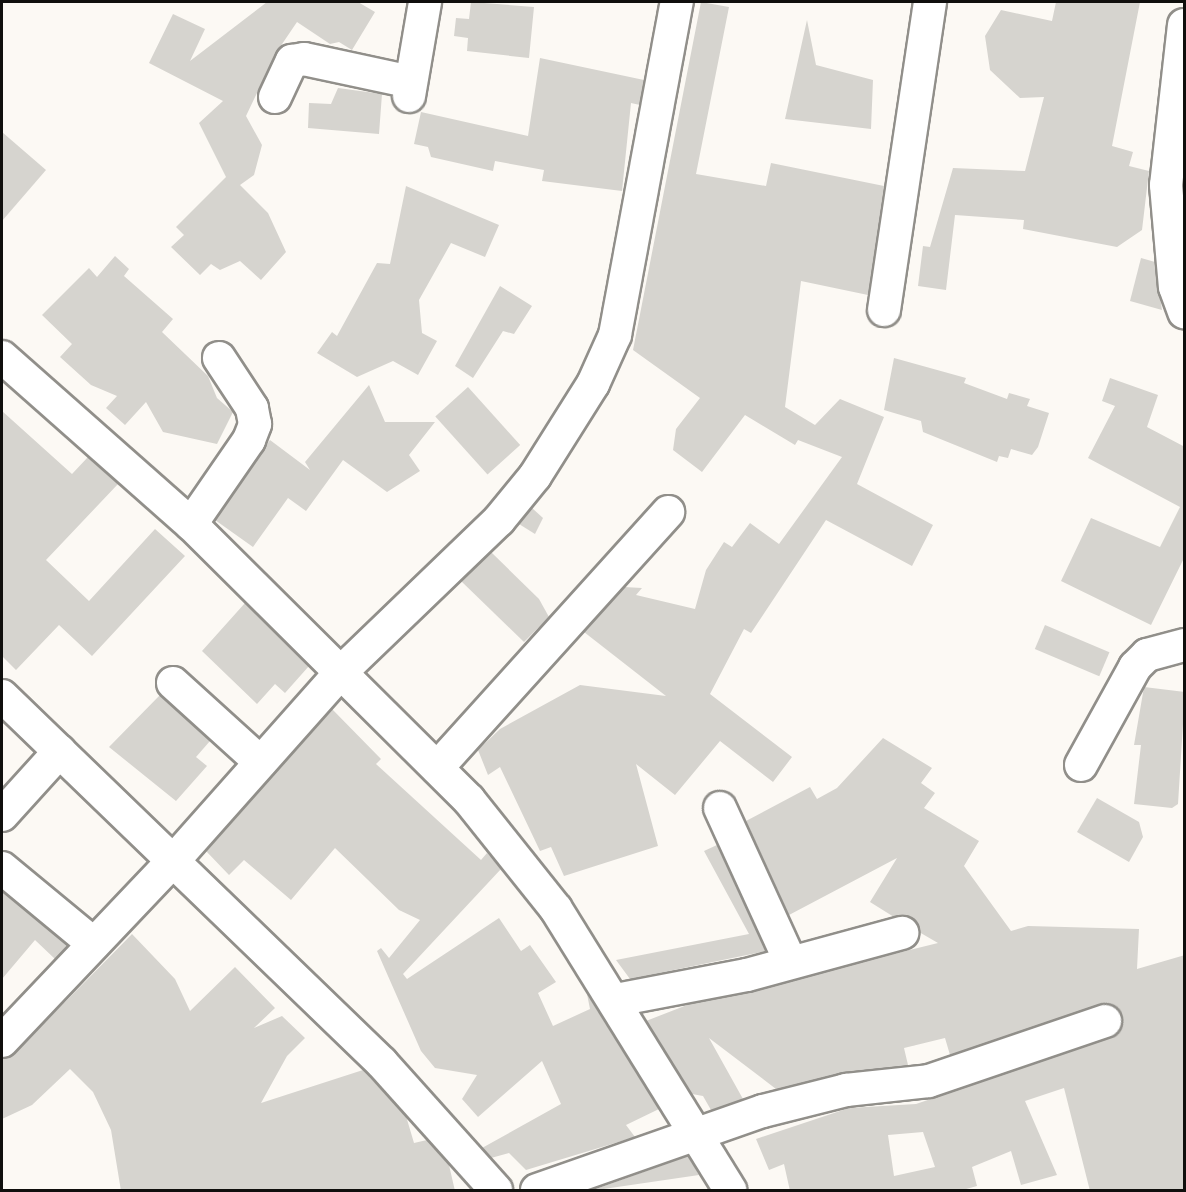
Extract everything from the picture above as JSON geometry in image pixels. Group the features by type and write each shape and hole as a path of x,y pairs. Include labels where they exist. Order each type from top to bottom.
{"street":[{"path":"2,1041 176,859 340,673 499,520 535,476 598,376 615,335 627,283 677,2"},
{"path":"884,310 930,2"},
{"path":"275,97 292,61 304,59 410,89 418,5"},
{"path":"1185,25 1166,185 1175,287 1185,312"},
{"path":"2,357 190,524 437,768 556,909 616,1000 691,1134 730,1191"},
{"path":"190,524 255,423 252,408 219,358"},
{"path":"437,768 668,512"},
{"path":"1081,765 1135,667 1147,655 1185,645"},
{"path":"173,683 260,762"},
{"path":"2,696 176,859 382,1063 496,1191"},
{"path":"2,815 60,751"},
{"path":"720,808 790,961"},
{"path":"2,868 94,944"},
{"path":"616,1000 902,933"},
{"path":"537,1191 691,1134 846,1090 952,1075 1105,1021"}],"building":[{"path":"267,2 358,2 375,12 352,50 339,42 330,44 297,22 276,53 246,116 262,145 254,175 240,185 268,213 286,252 261,280 240,261 220,270 211,264 200,275 171,247 184,235 176,227 226,177 199,123 223,101 149,63 173,14 205,29 190,61"},
{"path":"471,2 534,7 529,58 467,51 468,38 454,36 456,18 469,19"},
{"path":"701,2 729,7 696,174 766,186 771,163 884,186 868,295 801,281 785,407 815,425 840,399 884,417 857,484 933,525 912,566 826,520 751,633 744,629 710,694 792,757 773,782 720,741 675,795 636,764 658,846 564,876 551,847 540,851 500,767 488,775 478,750 500,729 580,685 666,696 584,632 624,587 642,588 636,595 695,609 706,570 724,542 732,547 750,523 779,544 842,457 798,440 795,445 745,415 702,472 673,450 676,429 700,398 633,350"},
{"path":"1056,2 1140,2 1112,146 1133,152 1129,166 1149,171 1142,230 1117,247 1023,229 1024,220 955,215 946,290 918,286 923,246 930,247 953,168 1025,171 1044,97 1020,98 990,70 985,36 1001,10 1052,21"},
{"path":"807,20 816,65 873,80 871,129 785,119"},
{"path":"540,58 644,80 640,105 631,103 622,191 542,181 544,170 495,161 493,171 431,157 428,147 414,144 421,112 528,136"},
{"path":"338,88 382,94 379,134 308,128 309,103 331,104"},
{"path":"2,132 46,170 2,221"},
{"path":"406,186 499,225 485,257 451,243 419,300 422,333 437,341 418,375 393,361 357,377 317,353 332,332 337,336 377,263 390,264"},
{"path":"115,256 129,269 124,276 173,319 162,332 208,376 217,398 233,412 217,444 163,432 146,402 125,425 106,408 117,396 91,385 60,357 72,344 42,315 89,268 97,277"},
{"path":"1141,258 1155,262 1162,310 1130,301"},
{"path":"500,286 532,306 514,334 503,331 473,378 455,366"},
{"path":"894,358 966,378 964,383 1007,399 1009,393 1030,399 1027,406 1049,413 1038,447 1032,455 1011,449 1008,458 999,456 997,462 923,432 921,421 884,410"},
{"path":"1110,378 1158,395 1147,427 1185,447 1185,556 1151,625 1061,581 1091,518 1160,547 1180,507 1088,458 1115,406 1102,401"},
{"path":"369,385 385,422 435,422 409,455 420,471 387,492 343,460 306,511 288,498 253,547 215,520 270,440 310,470 305,462"},
{"path":"468,387 520,445 487,474 435,416"},
{"path":"2,411 72,474 88,457 118,484 46,560 89,601 155,529 185,556 92,656 59,625 16,670 2,656"},
{"path":"532,508 543,518 535,534 519,524"},
{"path":"491,552 539,599 549,617 524,642 461,581"},
{"path":"245,603 309,666 285,693 275,684 257,704 202,651"},
{"path":"1045,625 1109,652 1099,676 1035,649"},
{"path":"1144,687 1185,692 1178,804 1172,808 1134,804 1141,745 1134,745"},
{"path":"160,695 210,741 196,757 207,766 176,801 109,747"},
{"path":"332,709 381,759 376,764 481,860 487,853 501,869 403,974 407,979 499,918 521,951 530,945 556,982 538,993 553,1026 590,1009 587,994 659,1109 626,1125 635,1137 526,1170 509,1153 491,1158 482,1148 561,1104 542,1061 478,1117 462,1099 477,1075 435,1068 421,1051 377,951 381,948 389,958 420,920 399,910 335,848 291,900 244,860 229,875 206,851"},
{"path":"883,738 932,768 921,783 935,793 924,808 979,841 964,866 1011,931 1028,926 1139,929 1137,969 1185,955 1185,1191 1090,1191 1064,1088 1025,1101 1057,1175 1021,1185 1011,1151 972,1167 977,1186 959,1191 790,1191 784,1164 769,1170 756,1139 849,1108 916,1104 1111,1038 1119,1032 1122,1016 1108,1003 950,1055 945,1038 904,1048 908,1065 842,1073 776,1089 709,1038 743,1099 711,1110 703,1096 692,1094 646,1021 687,1005 938,943 919,932 914,920 894,917 870,902 897,858 789,915 746,821 810,787 817,799 837,788","holes":["923,1132 935,1167 894,1176 888,1135"]},
{"path":"1097,798 1139,822 1143,837 1129,862 1077,832"},
{"path":"717,845 766,951 630,979 616,960 749,934 704,851"},
{"path":"2,891 68,946 55,959 35,940 2,979"},
{"path":"132,934 175,979 190,1011 235,967 275,1008 254,1028 282,1016 305,1038 287,1056 261,1103 363,1070 406,1116 414,1143 427,1140 449,1165 455,1191 121,1191 111,1130 93,1092 70,1069 32,1105 2,1119 2,1058 15,1053"},
{"path":"688,1156 699,1175 590,1191"}]}
